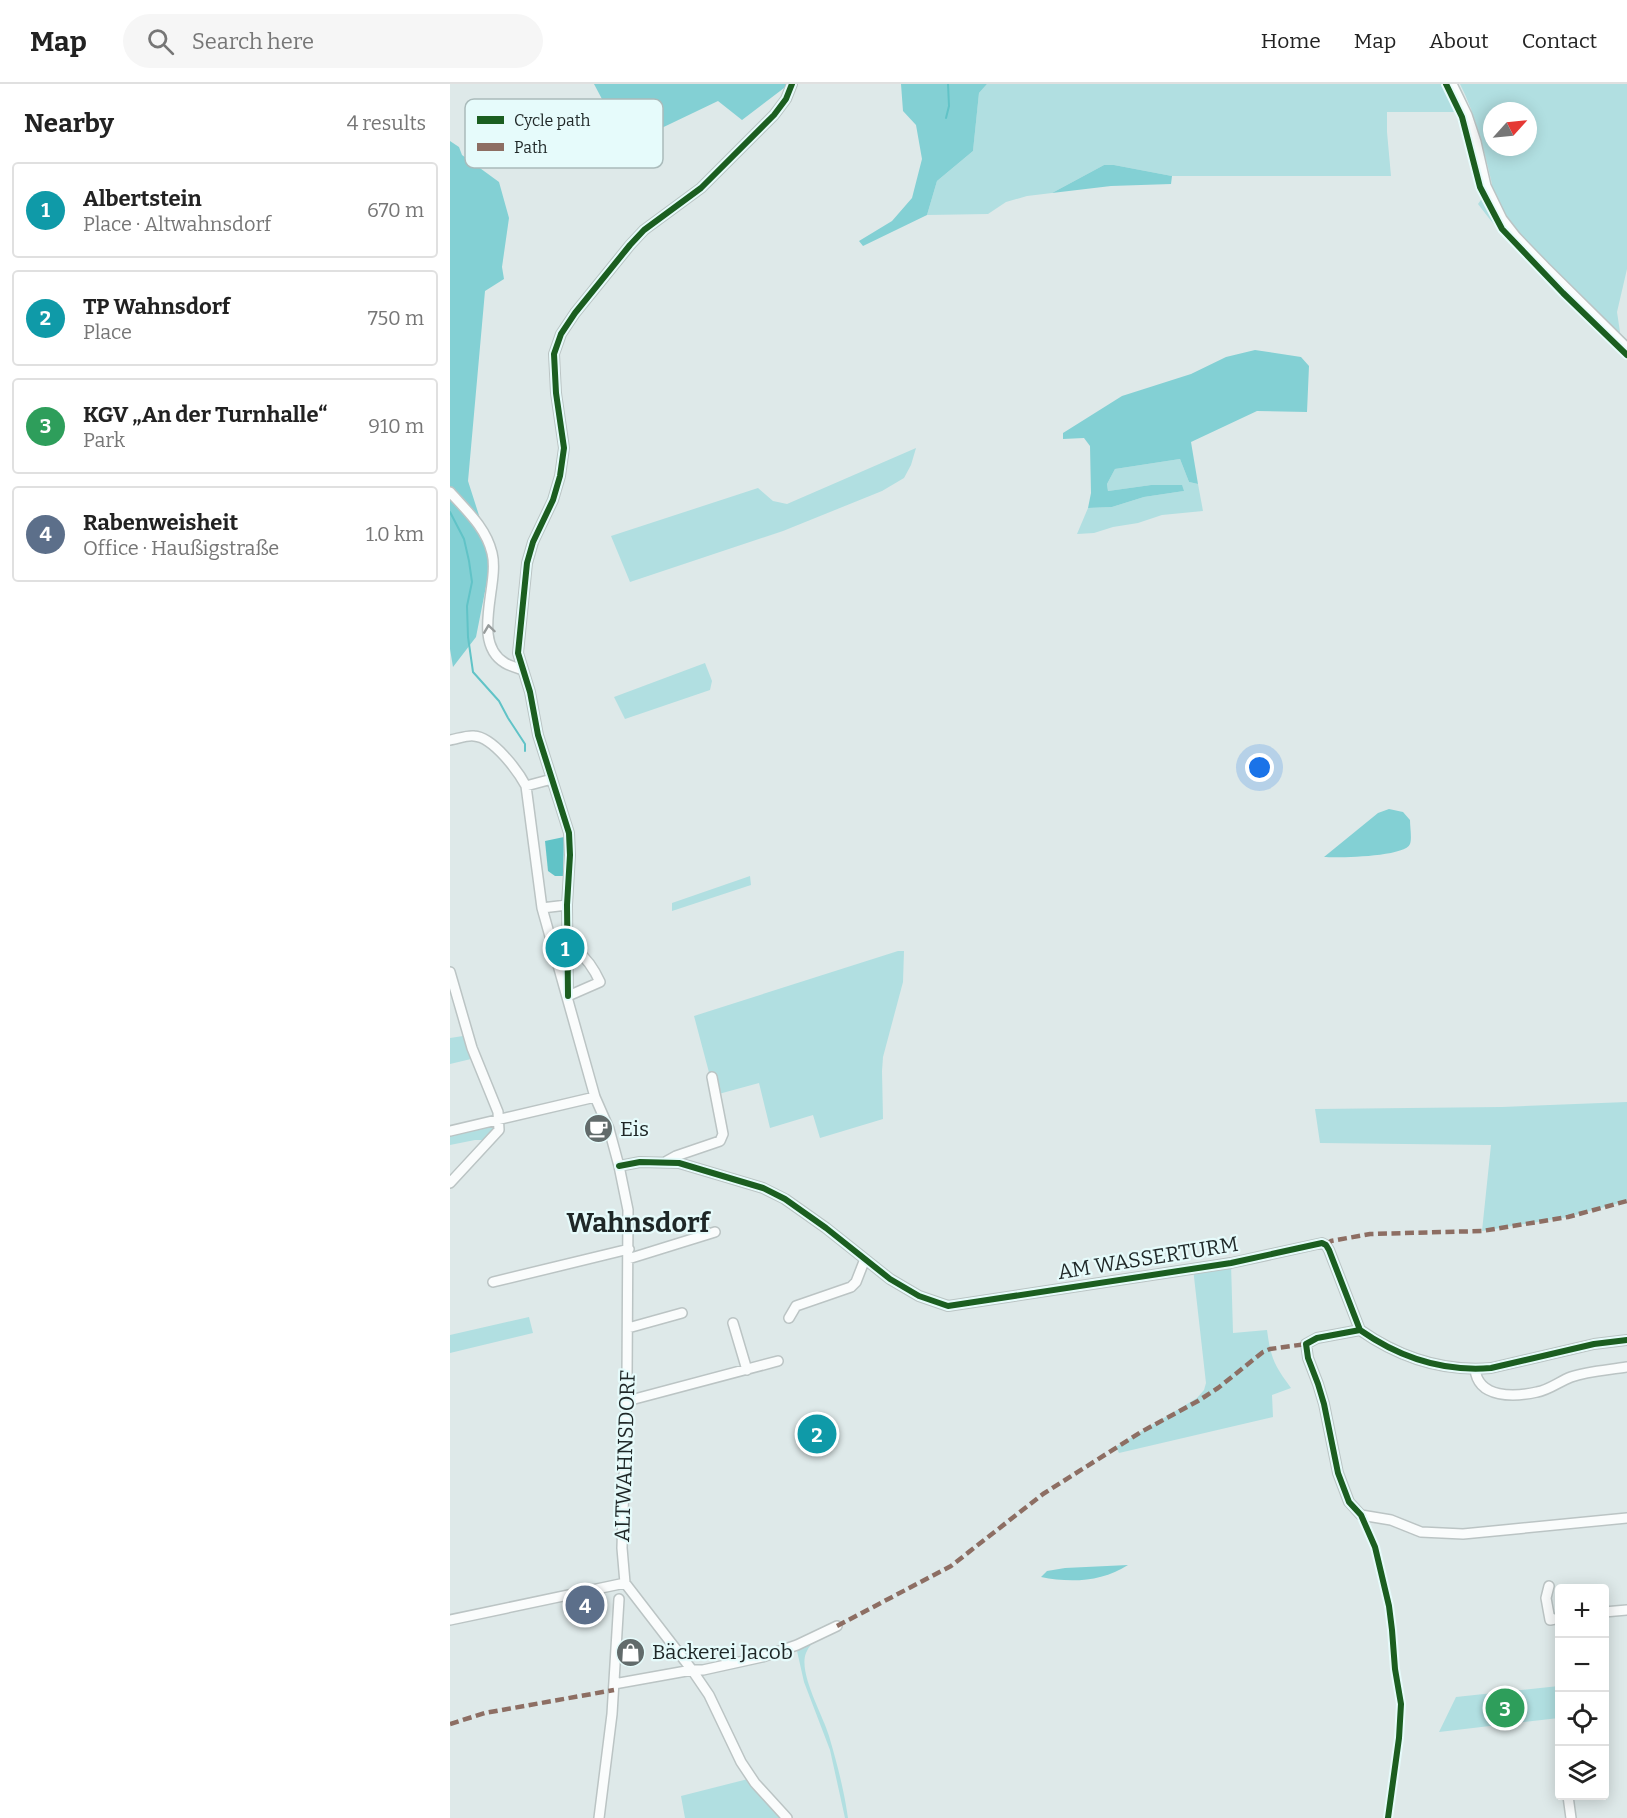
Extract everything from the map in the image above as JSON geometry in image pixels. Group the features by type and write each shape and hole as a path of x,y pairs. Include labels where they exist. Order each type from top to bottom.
{"street":[{"name":"ALTWAHNSDORF","path":"568,996 569,833 538,735 530,692 518,653 527,563 532,542 553,500 560,476 564,448 554,354 561,334 589,294 630,245 644,230 701,188 774,115 786,99 792,84"},
{"path":"1452,84 1467,115 1476,142 1486,186 1502,219 1545,267 1627,348"},
{"path":"450,492 480,525 489,540 494,575 487,620 491,645 497,656 505,663 523,670"},
{"path":"450,740 475,736 485,740 509,760 526,786 552,779"},
{"name":"ALTWAHNSDORF","path":"526,786 542,908 595,1097 609,1129 628,1210 627,1401 622,1548 625,1583"},
{"path":"542,908 567,905"},
{"path":"555,956 577,951 591,965 600,982 568,996"},
{"path":"450,972 472,1048 500,1121 499,1131 450,1183"},
{"path":"666,1162 676,1156 720,1142 723,1134 712,1077"},
{"path":"450,1131 595,1097"},
{"path":"619,1166 640,1162 679,1163 770,1191 785,1199 865,1259 856,1282 851,1287 793,1304 789,1318"},
{"path":"493,1282 628,1254 715,1232"},
{"name":"AM WASSERTURM","path":"865,1259 890,1279 919,1296 948,1306 1232,1263 1322,1243 1329,1250 1360,1330"},
{"path":"628,1328 682,1313"},
{"path":"733,1323 747,1370"},
{"path":"1627,1340 1594,1344 1491,1368 1476,1369 1451,1368 1404,1355 1380,1344 1360,1330 1317,1338 1306,1344 1308,1358 1324,1404 1338,1473 1349,1502 1361,1515 1391,1520 1421,1532 1464,1534 1627,1518"},
{"path":"627,1401 778,1361"},
{"path":"1476,1369 1476,1376 1490,1392 1504,1395 1538,1392 1573,1376 1627,1367"},
{"path":"450,1620 625,1583 709,1695 741,1762 755,1783 787,1818"},
{"path":"1549,1586 1546,1598 1550,1620 1555,1619"},
{"path":"599,1818 612,1714 619,1599"},
{"path":"1609,1612 1627,1610"},
{"path":"614,1684 703,1670 762,1657 796,1645 837,1626"},
{"path":"1569,1800 1571,1818"}],"shaded area":[{"path":"594,84 788,84 742,120 718,101 663,127 663,99 602,99"},
{"path":"901,84 987,84 979,93 973,151 937,181 927,215 863,246 859,241 892,221 912,198 922,159 916,125 903,111"},
{"path":"987,84 1442,84 1457,112 1387,112 1391,176 1172,176 1104,165 1052,193 1027,196 1006,202 988,214 927,215 937,181 973,151 979,93"},
{"path":"1460,84 1627,84 1627,269 1617,312 1620,332 1609,342 1524,258 1478,204 1492,184 1485,156 1537,156 1537,102 1483,102 1483,149 1471,108"},
{"path":"450,141 459,147 465,157 465,168 480,168 499,182 509,218 502,267 504,279 485,291 468,481 492,556 476,637 453,667 450,649"},
{"path":"1104,165 1172,176 1171,184 1111,186 1052,193"},
{"path":"1255,350 1301,357 1309,366 1307,412 1257,411 1191,442 1198,484 1189,482 1180,459 1115,469 1107,484 1108,491 1151,485 1182,485 1184,491 1144,497 1112,507 1088,508 1091,493 1090,446 1084,438 1063,439 1063,433 1122,396 1191,374 1226,357"},
{"path":"916,448 904,478 882,491 783,531 630,582 611,536 758,488 773,501 787,504"},
{"path":"1180,459 1189,482 1198,484 1203,511 1162,515 1094,533 1077,534 1088,508 1112,507 1144,497 1184,491 1151,485 1108,491 1107,484 1115,469"},
{"path":"705,663 712,681 710,690 625,719 614,697"},
{"path":"1389,809 1403,812 1410,820 1411,842 1405,848 1396,852 1370,856 1324,857 1378,813"},
{"path":"564,837 563,876 555,876 548,871 545,841"},
{"path":"750,876 751,885 672,911 672,903"},
{"path":"904,951 903,982 883,1057 883,1119 820,1138 813,1115 770,1128 759,1083 715,1095 694,1016"},
{"path":"463,1036 471,1059 450,1064 450,1038"},
{"path":"1627,1102 1627,1201 1568,1217 1482,1231 1491,1145 1320,1143 1315,1109 1502,1107"},
{"path":"497,1126 487,1140 450,1145 450,1134"},
{"path":"1231,1263 1233,1333 1267,1330 1274,1361 1291,1388 1272,1395 1273,1417 1119,1453 1116,1447 1197,1398 1204,1390 1206,1383 1193,1268"},
{"path":"529,1317 533,1333 450,1353 450,1335"},
{"path":"1128,1565 1108,1575 1086,1580 1041,1577 1047,1571 1065,1568"},
{"path":"830,1623 834,1630 811,1645 804,1661 808,1683 835,1756 848,1818 845,1818 830,1750 804,1682 795,1642"},
{"path":"1555,1686 1555,1718 1439,1732 1456,1697"},
{"path":"748,1779 783,1818 685,1818 681,1796"}],"waterway":[{"path":"946,118 949,106 948,84"},
{"path":"450,512 464,539 469,561 472,582 467,606 468,637 473,672 499,701 525,744 525,751"}],"marked path":[{"path":"1326,1245 1331,1241 1370,1234 1482,1231 1568,1217 1627,1201"},
{"path":"837,1626 951,1566 1043,1494 1141,1432 1198,1401 1263,1352 1306,1344"},
{"path":"450,1724 485,1713 614,1690"}],"cycle path":[{"path":"568,996 569,833 538,735 530,692 518,653 527,563 533,542 553,500 560,476 564,448 556,393 554,354 561,334 575,313 630,245 644,230 701,188 774,115 786,99 792,84"},
{"path":"1446,84 1462,117 1480,187 1502,229 1627,355"},
{"path":"619,1166 640,1162 679,1163 763,1188 785,1199 826,1228 890,1279 919,1296 948,1306 1231,1263 1322,1243 1329,1250 1360,1330"},
{"path":"1388,1818 1399,1738 1401,1704 1389,1606 1375,1547 1361,1515 1349,1502 1338,1473 1324,1404 1308,1358 1306,1344 1317,1338 1360,1330 1390,1348 1422,1361 1455,1368 1473,1369 1491,1368 1594,1344 1627,1340"}],"place":[{"name":"Albertstein","path":"565,948"},
{"name":"Eis","path":"599,1129"},
{"name":"TP Wahnsdorf","path":"817,1434"},
{"name":"Rabenweisheit","path":"585,1605"},
{"name":"Bäckerei Jacob","path":"631,1652"},
{"name":"KGV „An der Turnhalle“","path":"1505,1708"}],"district":[{"name":"Wahnsdorf","path":"638,1223"}]}
